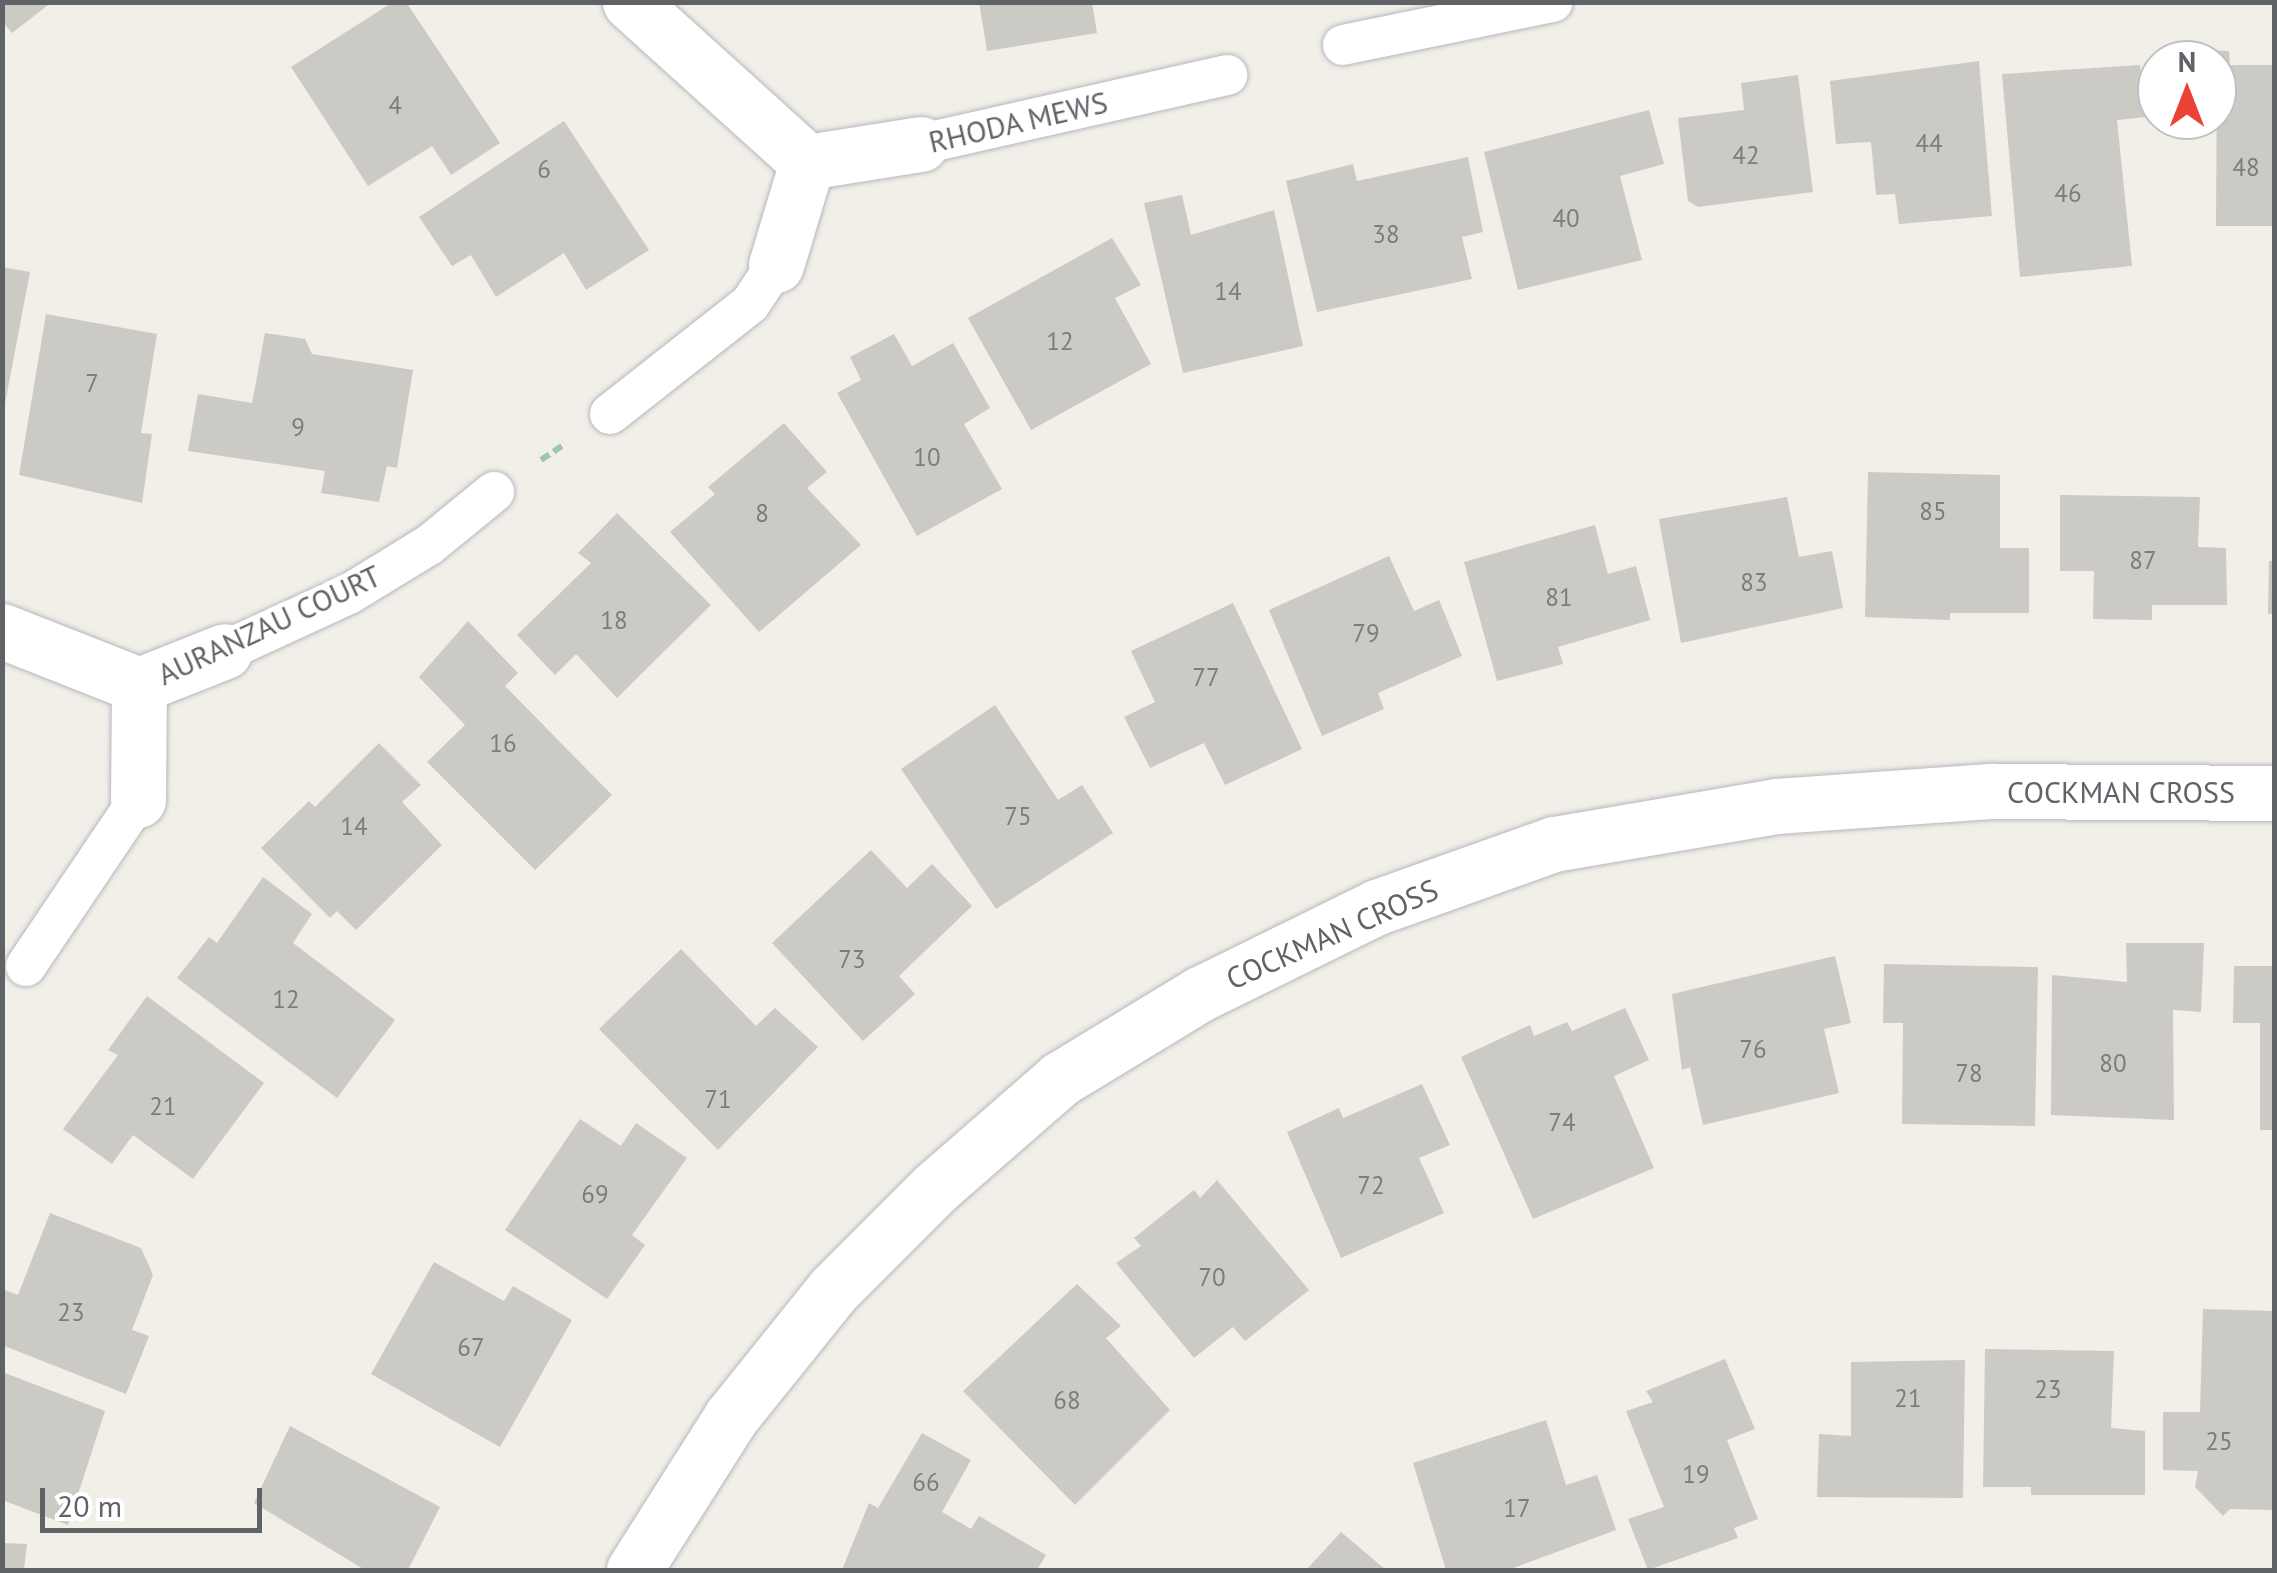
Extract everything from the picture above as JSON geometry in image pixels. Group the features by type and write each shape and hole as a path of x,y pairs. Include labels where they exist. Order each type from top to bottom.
{"street":[{"path":"630,2 807,162 776,265"},
{"name":"RHODA MEWS","path":"807,162 921,144"},
{"name":"AURANZAU COURT","path":"2,631 140,685 225,651"},
{"name":"AURANZAU COURT","path":"138,800 140,685"},
{"name":"COCKMAN CROSS","path":"634,1570 732,1417 834,1290 934,1189 1060,1080 1200,994 1377,907 1554,844 1776,806 1993,791 2274,794"}],"lane":[{"path":"1344,44 1553,2"},
{"name":"RHODA MEWS","path":"921,144 1227,75"},
{"path":"610,414 750,304 776,265"},
{"name":"AURANZAU COURT","path":"225,651 349,594 429,545 494,492"},
{"name":"AURANZAU COURT","path":"26,966 138,800"}],"path":[{"path":"494,492 610,414"}],"building":[{"path":"2,2 52,2 12,33 2,21"},
{"path":"393,2 406,2 500,143 451,175 432,146 368,186 291,67"},
{"path":"979,2 1092,2 1097,33 987,51"},
{"path":"1979,61 1992,216 1899,224 1895,194 1876,195 1871,142 1836,144 1830,81"},
{"path":"2137,65 2137,118 2117,120 2132,266 2020,277 2002,74"},
{"path":"2237,65 2274,65 2274,226 2216,226 2217,140 2237,140"},
{"path":"1798,75 1813,192 1698,207 1688,201 1678,118 1744,110 1741,83"},
{"path":"1649,110 1664,164 1620,176 1642,260 1518,290 1484,152"},
{"path":"564,121 649,250 586,290 564,253 496,297 471,255 452,266 419,217"},
{"path":"1468,157 1483,232 1462,237 1472,279 1317,312 1286,181 1353,164 1357,181"},
{"path":"1182,195 1191,235 1274,210 1303,346 1183,373 1144,203"},
{"path":"1112,238 1141,285 1115,298 1151,364 1031,430 968,318"},
{"path":"2,267 30,272 4,409 2,409"},
{"path":"46,314 157,334 141,433 152,434 142,503 19,475"},
{"path":"265,333 305,339 312,354 413,370 397,468 387,466 379,502 321,493 325,471 188,451 198,394 252,403"},
{"path":"894,334 912,366 953,343 990,408 964,424 1002,489 917,536 837,393 861,380 850,357"},
{"path":"784,423 827,472 807,488 861,545 759,632 670,532 715,494 708,487"},
{"path":"1868,472 2000,475 2000,548 2029,548 2029,613 1950,613 1950,620 1865,617"},
{"path":"2060,495 2200,497 2198,547 2226,548 2227,605 2152,605 2152,620 2093,619 2094,571 2060,571"},
{"path":"1787,497 1799,557 1832,551 1843,608 1681,643 1659,519"},
{"path":"617,513 711,605 617,698 576,654 555,675 517,635 591,563 578,553"},
{"path":"1595,525 1608,574 1636,566 1650,620 1558,647 1563,664 1497,681 1464,562"},
{"path":"1389,556 1414,611 1439,600 1462,656 1378,693 1384,709 1322,736 1269,610"},
{"path":"2269,561 2274,561 2274,614 2268,614"},
{"path":"1233,603 1302,749 1225,785 1204,743 1150,768 1124,717 1155,702 1131,651"},
{"path":"468,621 518,673 505,686 612,795 535,870 427,762 465,725 419,677"},
{"path":"995,705 1058,800 1082,785 1113,833 996,909 901,769"},
{"path":"379,743 421,785 402,802 442,845 356,930 337,911 330,918 261,848 309,801 315,807"},
{"path":"871,850 907,888 932,864 972,906 899,976 915,994 863,1041 772,943"},
{"path":"263,877 312,914 293,943 395,1020 337,1098 177,978 209,937 217,943"},
{"path":"2126,943 2204,943 2201,1012 2173,1010 2174,1120 2051,1115 2052,975 2127,982"},
{"path":"681,949 756,1026 775,1008 818,1047 718,1150 599,1029"},
{"path":"1835,956 1851,1023 1824,1029 1839,1093 1703,1125 1690,1067 1682,1070 1672,994"},
{"path":"1884,964 2038,967 2035,1126 1902,1124 1903,1023 1883,1023"},
{"path":"2234,966 2274,966 2274,1130 2260,1130 2260,1023 2233,1023"},
{"path":"147,996 264,1083 193,1179 133,1135 112,1164 63,1129 118,1055 108,1050"},
{"path":"1625,1008 1649,1060 1614,1076 1654,1168 1533,1219 1461,1057 1530,1025 1534,1036 1567,1022 1572,1031"},
{"path":"1422,1084 1450,1145 1419,1158 1444,1213 1341,1258 1287,1132 1339,1108 1343,1118"},
{"path":"580,1119 621,1146 636,1123 687,1158 632,1235 645,1245 607,1299 505,1230"},
{"path":"1217,1180 1309,1290 1245,1341 1233,1327 1194,1358 1116,1263 1141,1246 1134,1238 1194,1190 1200,1198"},
{"path":"50,1213 141,1248 153,1275 132,1330 149,1336 126,1394 2,1345 2,1289 18,1295"},
{"path":"434,1262 504,1301 513,1286 572,1320 500,1447 371,1374"},
{"path":"1077,1284 1121,1326 1106,1338 1170,1410 1075,1505 963,1391"},
{"path":"2203,1309 2274,1311 2274,1510 2230,1509 2223,1516 2195,1487 2198,1471 2163,1470 2163,1412 2200,1412"},
{"path":"1985,1349 2114,1351 2111,1428 2145,1431 2145,1495 2031,1495 2031,1487 1983,1487"},
{"path":"1725,1359 1755,1429 1727,1440 1758,1519 1734,1528 1738,1538 1648,1570 1628,1519 1664,1507 1626,1411 1653,1402 1646,1391"},
{"path":"1965,1360 1963,1498 1817,1497 1819,1434 1851,1436 1851,1362"},
{"path":"2,1372 105,1411 68,1525 2,1500"},
{"path":"1546,1420 1566,1485 1597,1475 1616,1530 1508,1570 1446,1570 1413,1463"},
{"path":"290,1426 440,1507 408,1570 365,1570 254,1503"},
{"path":"922,1433 971,1460 942,1512 971,1529 979,1516 1046,1555 1037,1570 842,1570 869,1503 878,1508"},
{"path":"1341,1532 1386,1570 1306,1570"},
{"path":"2,1543 27,1544 24,1570 2,1570"}]}
